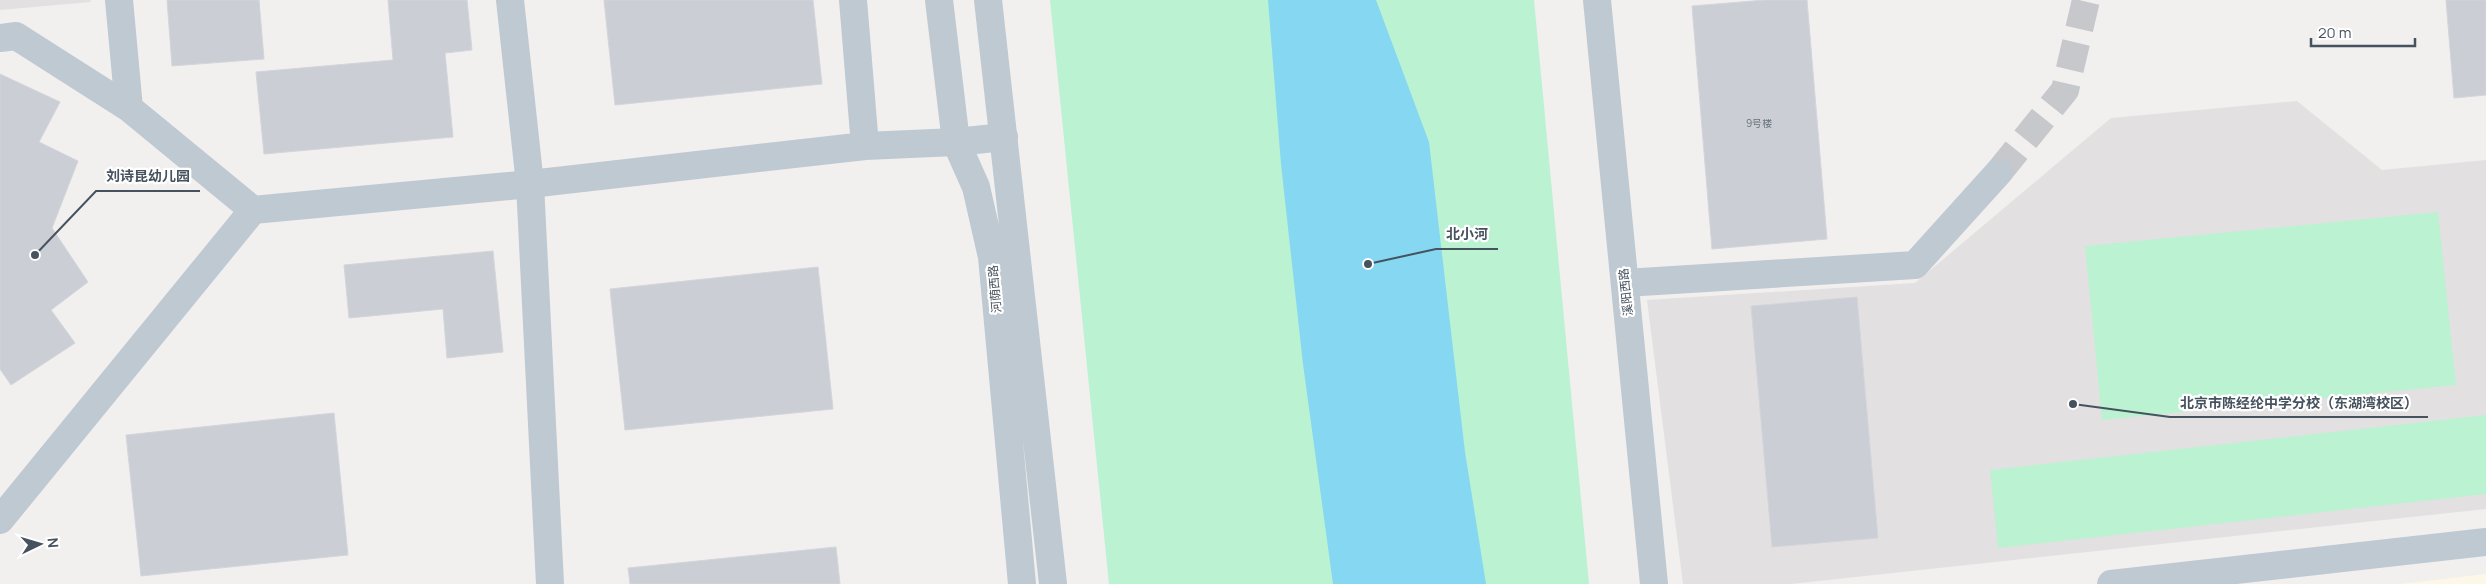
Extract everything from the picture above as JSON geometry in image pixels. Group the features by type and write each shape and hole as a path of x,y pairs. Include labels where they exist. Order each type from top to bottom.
{"street":[{"path":"119,0 129,108"},
{"path":"510,0 530,184 550,584"},
{"path":"853,0 865,146"},
{"name":"河荫西路","path":"939,0 956,142 976,187 992,257 1022,584"},
{"name":"河荫西路","path":"988,0 997,96 1004,137 1053,584"},
{"name":"溪阳西路","path":"1597,0 1654,584"},
{"path":"0,38 16,36 129,108 253,210"},
{"path":"0,520 9,493 253,210 530,184 865,146 956,142 1004,137"},
{"path":"1625,283 1915,265 1999,172"},
{"path":"2111,584 2486,542"}],"shaded area":[{"path":"0,0 90,0 91,2 0,10"},
{"path":"2297,101 2382,170 2486,160 2486,509 1791,584 1683,584 1647,300 1915,283 2111,118"},
{"path":"2486,574 2486,584 2400,584"}],"green space":[{"path":"1050,0 1534,0 1589,584 1109,584"},
{"path":"2438,212 2456,385 2102,420 2085,246"},
{"path":"2486,415 2486,494 1998,548 1990,470"}],"water":[{"path":"1268,0 1376,0 1429,142 1465,452 1486,584 1333,584 1303,364 1281,164"}],"building":[{"path":"167,0 259,0 264,59 172,66"},
{"path":"388,0 467,0 472,50 445,53 453,137 264,154 256,72 393,60"},
{"path":"604,0 813,0 822,84 615,105"},
{"path":"1765,0 1807,0 1827,239 1712,249 1692,6"},
{"path":"2446,0 2486,0 2486,95 2454,98"},
{"path":"0,74 60,102 39,142 78,161 52,228 88,282 51,310 75,343 11,385 0,369"},
{"path":"493,251 503,352 447,358 443,309 349,318 344,265"},
{"path":"818,267 833,409 625,430 610,289"},
{"path":"1857,297 1878,538 1772,547 1751,306"},
{"path":"334,413 348,555 141,576 126,435"},
{"path":"836,547 840,584 630,584 628,568"}],"tunnel":[{"path":"1999,172 2065,90 2086,0"}],"place":[{"name":"刘诗昆幼儿园","path":"35,255"},
{"name":"北小河","path":"1368,264"},
{"name":"北京市陈经纶中学分校（东湖湾校区）","path":"2073,404"}]}
